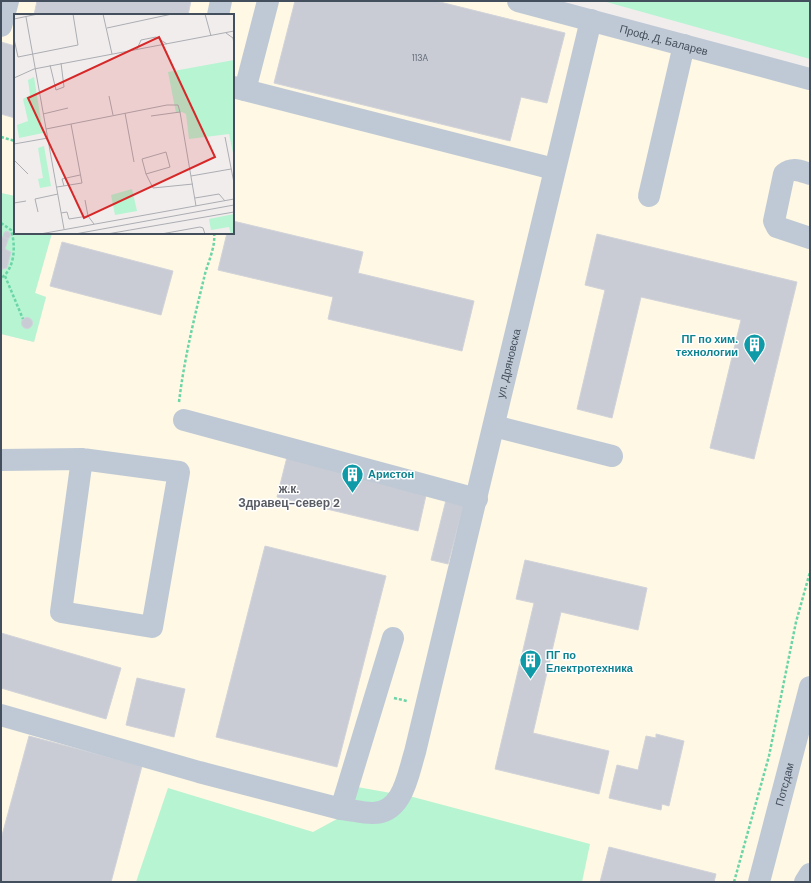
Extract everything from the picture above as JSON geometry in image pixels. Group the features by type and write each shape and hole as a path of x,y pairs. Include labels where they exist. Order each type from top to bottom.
{"street":[{"path":"8,1 1,26 14,30"},
{"path":"218,14 222,1"},
{"path":"268,1 239,88 554,169"},
{"name":"Проф. Д. Баларев","path":"530,2 810,79"},
{"name":"ул. Дряновска","path":"1,715 199,772 342,809 373,813 386,811 396,803 415,752 591,20"},
{"path":"650,196 684,45"},
{"path":"810,174 795,170 789,170 784,174 774,221 777,226 810,238"},
{"path":"184,420 477,499"},
{"path":"494,426 612,456"},
{"path":"1,460 82,459 179,472 152,627 61,612 82,459"},
{"path":"342,809 393,638"},
{"name":"Потсдам","path":"759,882 805,733 810,687"},
{"path":"805,882 810,874"}],"path":[{"path":"1,136 14,141"},
{"path":"1,223 11,230 14,252 12,263 5,276 1,278"},
{"path":"184,420 179,406 183,370 204,277 215,239 214,234"},
{"path":"5,276 23,319"},
{"path":"734,882 769,756 796,622 810,572"},
{"path":"376,694 426,706"}],"shaded area":[{"path":"1,1 551,1 810,69 810,882 1,882 1,334 34,342 46,297 35,293 52,234 234,234 234,14 14,14 14,196 1,193"}],"green space":[{"path":"603,1 810,1 810,59"},
{"path":"1,193 14,196 14,234 52,234 35,293 46,297 34,342 1,334"},
{"path":"346,785 413,797 590,844 582,882 136,882 168,788 313,832 337,819"}],"building":[{"path":"37,1 191,1 188,14 34,14"},
{"path":"295,1 436,1 565,33 547,103 521,97 510,141 274,83"},
{"path":"1,42 14,46 14,118 1,114"},
{"path":"234,221 363,252 358,273 474,301 462,351 328,319 333,297 218,270 227,234 234,234"},
{"path":"6,231 10,234 5,249 11,252 7,268 2,269 1,273 1,238"},
{"path":"7,231 10,232 10,238 7,239 4,238 3,235 4,232"},
{"name":"ПГ по хим. технологии","path":"597,234 797,282 754,459 710,448 741,320 641,297 612,418 577,409 605,290 585,285"},
{"path":"62,242 173,271 161,315 50,286"},
{"path":"27,317 31,319 33,323 31,327 27,329 23,327 21,323 23,319"},
{"name":"Аристон","path":"287,457 427,491 418,531 277,497"},
{"path":"446,500 464,504 448,564 431,560"},
{"path":"265,546 386,576 337,767 216,737"},
{"name":"ПГ по Електротехника","path":"525,560 647,588 638,630 561,612 533,733 609,751 599,794 495,769 534,603 516,599"},
{"path":"1,633 121,668 106,719 1,688"},
{"path":"137,678 185,689 174,737 126,725"},
{"path":"656,734 684,741 669,806 662,804 661,810 609,798 617,765 638,770 646,736 656,738"},
{"path":"29,736 142,766 111,882 1,882 1,839"},
{"path":"609,847 716,874 714,882 600,882"}],"place":[{"name":"ПГ по хим. технологии","path":"754,364"},
{"name":"Аристон","path":"352,494"},
{"name":"ПГ по Електротехника","path":"530,680"}],"district":[{"name":"ж.к. Здравец-север 2","path":"289,496"}]}
